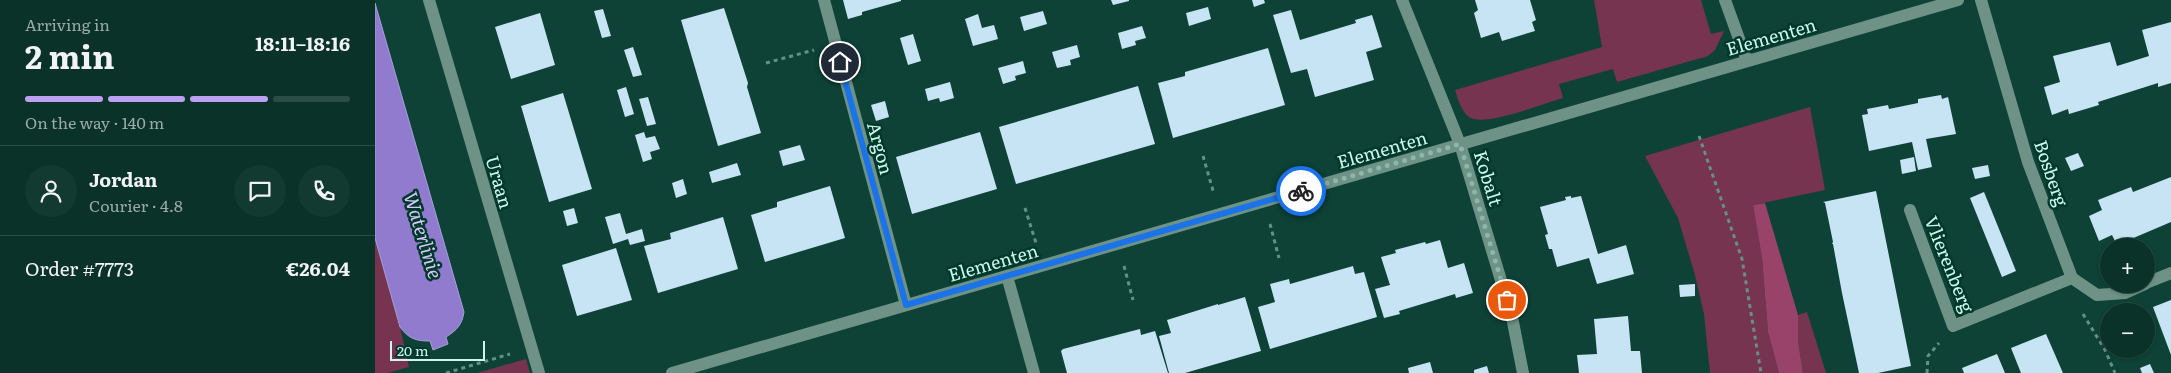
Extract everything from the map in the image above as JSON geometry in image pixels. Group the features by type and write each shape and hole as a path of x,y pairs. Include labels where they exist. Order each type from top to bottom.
{"street":[{"name":"Uraan","path":"429,0 530,348 539,373"},
{"name":"Argon","path":"824,0 906,305"},
{"name":"Kobalt","path":"1401,0 1460,144 1512,317 1523,373"},
{"path":"1725,0 1747,61"},
{"name":"Elementen","path":"672,373 1957,0"},
{"name":"Bosberg","path":"1981,0 2028,162 2072,278"},
{"name":"Vlierenberg","path":"1910,210 1953,326 2072,278"},
{"path":"2155,280 2171,273"},
{"path":"1007,276 1034,373"},
{"path":"2072,278 2097,295 2125,293"}],"path":[{"path":"767,63 835,43"},
{"path":"1699,136 1743,259 1761,373"},
{"path":"1203,156 1220,214"},
{"path":"1263,202 1279,258"},
{"path":"1025,208 1043,265"},
{"path":"1117,244 1133,300"},
{"path":"2072,278 2077,303 2105,350 2115,373"},
{"path":"1927,373 1928,356 1953,326"},
{"path":"446,373 530,348"}],"shaded area":[{"path":"1594,0 1701,0 1711,34 1724,31 1715,50 1708,56 1617,82 1613,69 1559,84 1563,98 1515,114 1477,120 1469,117 1464,112 1455,90 1602,47"},
{"path":"1810,107 1825,190 1753,205 1762,258 1768,332 1779,373 1710,373 1704,314 1695,275 1678,218 1645,156"},
{"path":"1765,203 1798,315 1798,341 1803,373 1779,373 1768,332 1762,258 1753,205"},
{"path":"375,238 409,367 387,373 375,373"},
{"path":"1807,312 1826,373 1803,373 1798,341 1798,315"},
{"path":"526,359 530,373 477,373"}],"water":[{"name":"Waterlinie","path":"375,3 464,312 458,327 446,337 448,344 433,350 430,341 413,338 400,327 375,238"}],"building":[{"path":"843,0 901,1 862,12 862,15 848,19"},
{"path":"1111,0 1129,0 1129,1 1113,5"},
{"path":"1252,0 1264,0 1265,3 1254,7"},
{"path":"1475,0 1530,0 1536,20 1532,22 1535,31 1502,41 1499,32 1481,38 1474,13 1478,10"},
{"path":"1208,7 1211,19 1189,26 1186,13"},
{"path":"724,8 748,83 747,87 761,133 718,146 681,20"},
{"path":"603,9 611,36 602,38 594,11"},
{"path":"1291,10 1300,40 1356,23 1355,20 1372,15 1382,47 1366,52 1374,80 1315,97 1307,69 1291,73 1273,15"},
{"path":"1043,11 1047,24 1024,31 1020,17"},
{"path":"540,13 555,65 511,79 495,27"},
{"path":"978,14 982,28 994,25 998,39 973,46 965,19"},
{"path":"2171,22 2171,83 2158,87 2158,83 2098,102 2099,105 2069,114 2068,109 2052,115 2044,87 2060,82 2053,56 2110,42 2117,66 2149,56 2142,30"},
{"path":"1142,26 1146,38 1135,41 1136,45 1122,49 1118,33"},
{"path":"913,34 921,61 908,65 900,38"},
{"path":"1077,45 1080,57 1070,60 1071,65 1057,68 1052,52"},
{"path":"633,47 642,75 633,77 624,50"},
{"path":"1268,48 1285,105 1173,138 1158,83 1185,76 1185,72"},
{"path":"1023,61 1026,73 1015,76 1016,80 1003,84 998,68"},
{"path":"950,82 954,98 940,102 939,98 928,101 925,89"},
{"path":"1138,86 1155,144 1016,184 999,127"},
{"path":"626,87 634,114 625,117 617,90"},
{"path":"563,93 592,189 549,202 521,106"},
{"path":"1941,95 1942,99 1948,97 1956,134 1926,139 1932,167 1918,170 1912,142 1869,151 1862,115 1868,114 1867,109 1888,105 1889,109 1918,103 1918,99"},
{"path":"648,97 656,124 647,126 639,99"},
{"path":"885,101 889,117 876,121 871,105"},
{"path":"644,132 646,138 655,136 660,149 650,152 652,159 643,162 635,135"},
{"path":"980,132 997,189 912,214 896,157"},
{"path":"800,145 805,160 783,166 779,151"},
{"path":"2078,153 2084,166 2071,171 2065,158"},
{"path":"1914,157 1916,171 1902,174 1900,160"},
{"path":"737,163 741,175 712,183 709,172"},
{"path":"1988,165 1990,176 1975,179 1972,168"},
{"path":"2171,177 2171,222 2133,238 2114,238 2112,235 2100,238 2099,241 2089,216 2102,210 2098,200 2131,187 2133,192"},
{"path":"683,179 687,194 676,198 672,183"},
{"path":"830,186 845,238 765,262 751,215 777,207 777,202"},
{"path":"1876,191 1911,366 1878,373 1859,373 1825,203 1823,202"},
{"path":"1984,192 2016,271 2002,277 1970,198"},
{"path":"1571,196 1571,198 1581,196 1598,254 1626,245 1634,274 1597,284 1589,258 1557,267 1552,249 1549,249 1545,235 1548,234 1540,207 1566,200 1565,197"},
{"path":"574,208 578,223 567,226 563,211"},
{"path":"620,213 626,234 642,229 645,241 630,245 628,239 613,244 605,217"},
{"path":"723,217 738,269 658,293 644,246 671,239 670,233"},
{"path":"1440,240 1448,268 1464,263 1473,293 1456,298 1455,294 1399,311 1400,314 1384,318 1375,289 1390,285 1381,257 1396,253 1395,250"},
{"path":"616,248 632,300 577,316 562,265"},
{"path":"1353,266 1355,274 1364,272 1377,317 1270,349 1258,307 1275,302 1270,284 1289,279 1290,284"},
{"path":"1695,284 1695,296 1680,297 1679,285"},
{"path":"1245,297 1261,351 1185,373 1169,373 1159,336 1171,333 1167,320"},
{"path":"2171,300 2171,355 2155,312 2155,306"},
{"path":"1628,316 1631,351 1640,351 1642,373 1579,373 1577,355 1597,354 1594,319"},
{"path":"1140,329 1141,335 1155,331 1168,373 1067,373 1061,351 1063,349"},
{"path":"2046,334 2063,373 2021,373 2011,348"},
{"path":"1997,354 2005,373 1964,373 1962,368"},
{"path":"1430,362 1433,373 1409,373 1408,368"},
{"path":"2150,364 2154,373 2142,373 2140,368"},
{"path":"1487,366 1489,373 1474,373 1474,370"}],"way so far":[{"path":"1301,191 1460,144 1507,300"}],"route":[{"path":"840,62 906,305 1301,191"}]}
